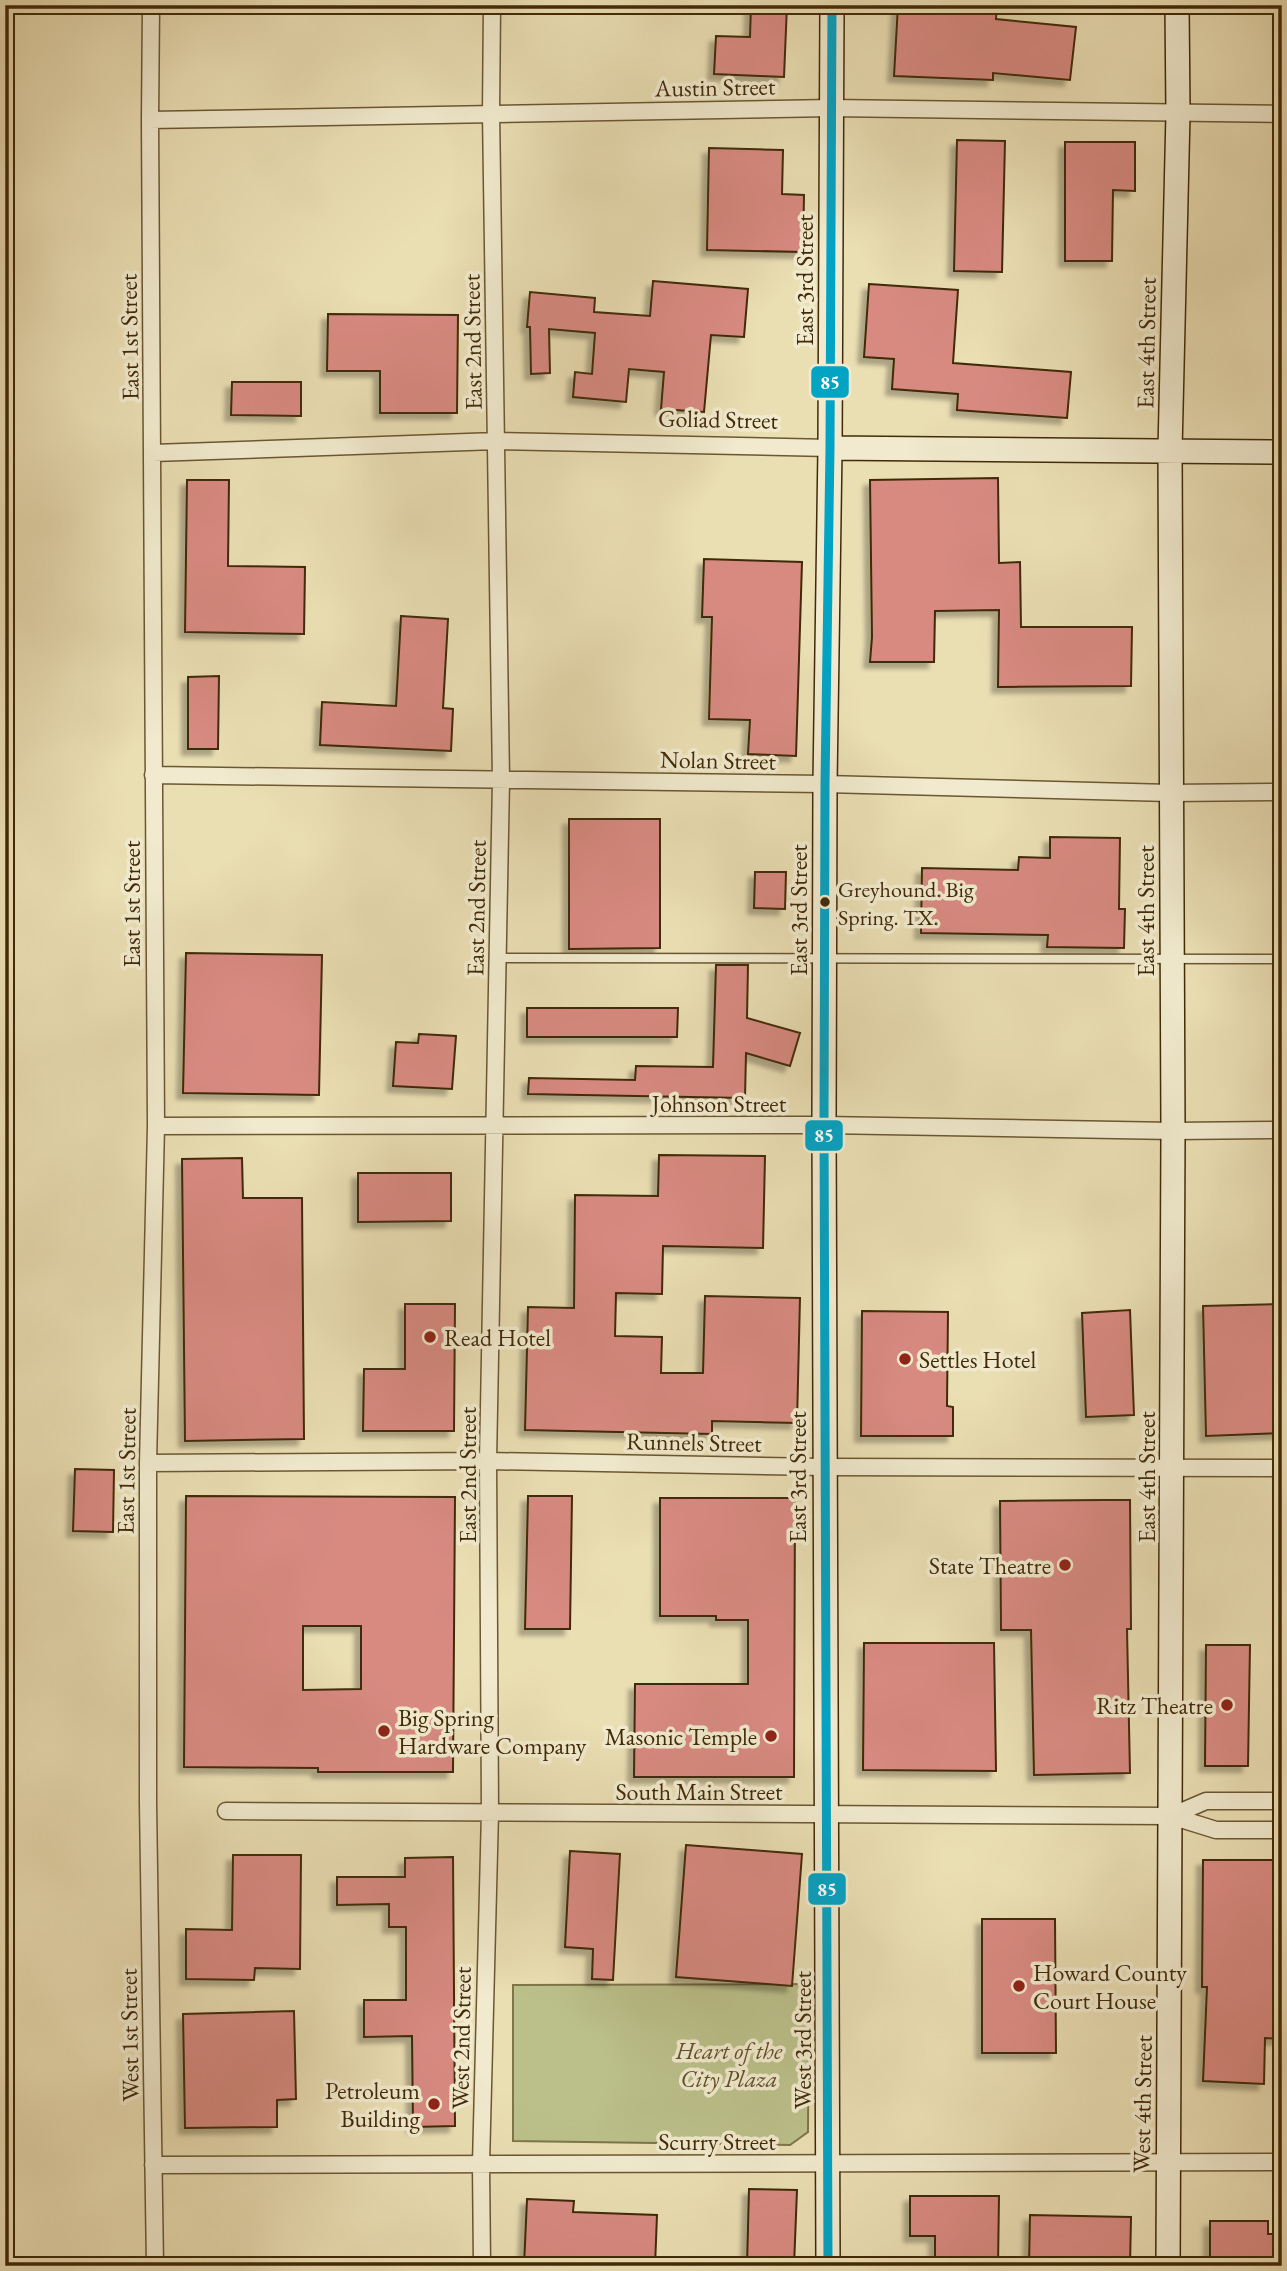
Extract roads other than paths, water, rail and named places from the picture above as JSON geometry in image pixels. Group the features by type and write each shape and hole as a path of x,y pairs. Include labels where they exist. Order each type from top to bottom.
{"main road":[{"name":"East 3rd Street","path":"827,1814 823,1467 824,958 831,448 832,5"},
{"name":"East 4th Street","path":"1171,1816 1173,1131 1170,450 1178,114 1177,5"},
{"name":"Goliad Street","path":"831,448 1282,452"},
{"name":"West 3rd Street","path":"827,1814 828,2266"},
{"name":"West 4th Street","path":"1168,2266 1171,1816"}],"street":[{"name":"East 1st Street","path":"148,1803 148,1463 156,1126 151,5"},
{"name":"East 2nd Street","path":"490,1812 488,1461 501,780 491,113 492,5"},
{"name":"Austin Street","path":"150,120 831,108 1282,114"},
{"name":"Goliad Street","path":"153,453 496,442 831,448"},
{"name":"Nolan Street","path":"153,775 825,784 1170,793 1282,792"},
{"name":"Johnson Street","path":"156,1126 824,1125 1173,1131 1282,1129"},
{"name":"Runnels Street","path":"148,1463 488,1461 823,1467 1282,1468"},
{"name":"South Main Street","path":"1171,1816 1206,1801 1282,1801"},
{"name":"West 1st Street","path":"148,1803 155,2266"},
{"name":"South Main Street","path":"226,1811 1171,1816 1216,1830 1282,1830"},
{"name":"West 2nd Street","path":"482,2266 481,2164 490,1812"},
{"name":"Scurry Street","path":"153,2165 1282,2162"}],"lane":[{"path":"498,958 1282,959"}],"place":[{"name":"Greyhound. Big Spring. TX.","path":"825,902"},
{"name":"Read Hotel","path":"430,1337"},
{"name":"Settles Hotel","path":"905,1359"},
{"name":"State Theatre","path":"1065,1565"},
{"name":"Ritz Theatre","path":"1227,1705"},
{"name":"Big Spring Hardware Company","path":"384,1731"},
{"name":"Masonic Temple","path":"771,1736"},
{"name":"Howard County Court House","path":"1019,1986"},
{"name":"Petroleum Building","path":"434,2104"}],"park label":[{"name":"Heart of the City Plaza","path":"729,2064"}]}
